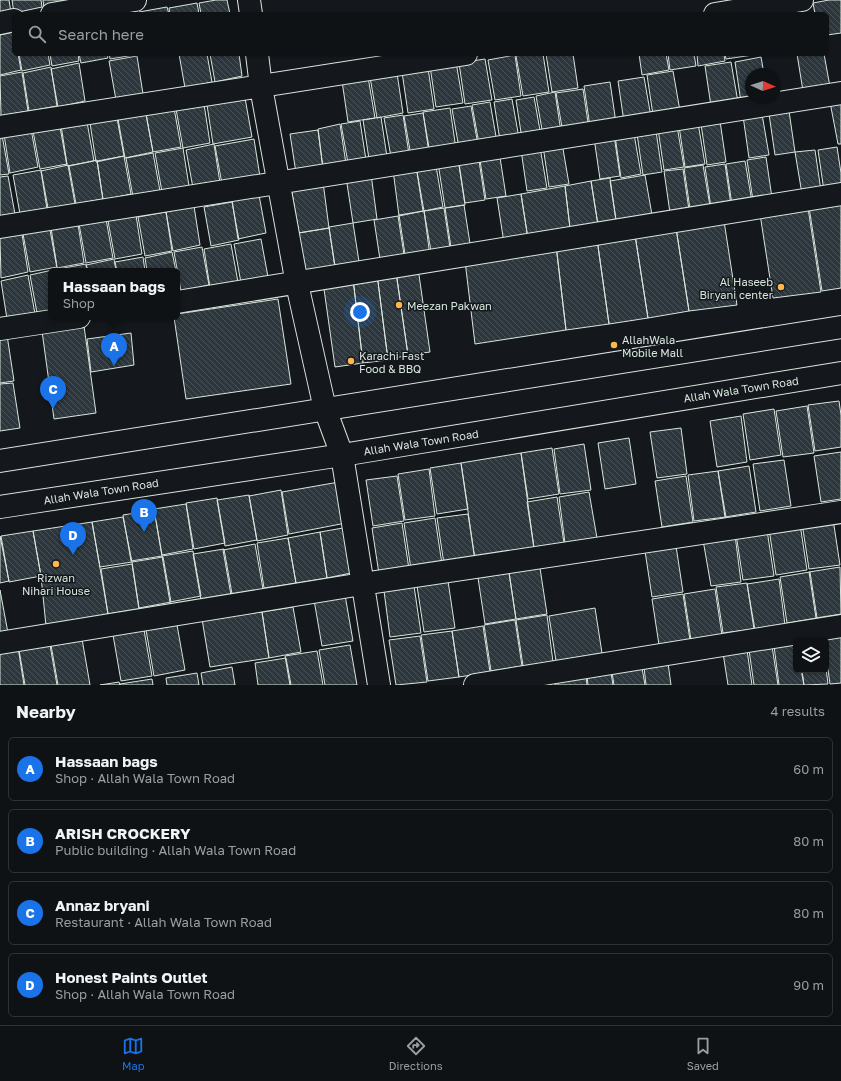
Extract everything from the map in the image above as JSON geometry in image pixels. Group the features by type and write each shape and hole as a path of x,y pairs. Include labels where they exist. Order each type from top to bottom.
{"street":[{"path":"64,12 135,0"},
{"path":"249,0 251,12"},
{"path":"727,12 802,0"},
{"path":"0,23 12,20"},
{"path":"257,56 261,87 297,284 325,409 342,455 379,685"},
{"path":"0,127 454,56"},
{"path":"0,227 278,184 841,93"},
{"path":"180,302 297,284 841,194"},
{"path":"0,329 59,320"},
{"path":"0,461 841,327"},
{"name":"Allah Wala Town Road","path":"0,507 342,455 841,373"},
{"path":"0,644 362,584 841,512"},
{"path":"475,685 841,626"}],"building":[{"path":"0,0 9,0 11,13 0,16"},
{"path":"12,0 41,0 42,7 14,12"},
{"path":"43,0 71,0 44,8"},
{"path":"227,0 230,12 201,12 199,3"},
{"path":"829,0 841,0 841,33 829,35 829,12 815,12 813,3"},
{"path":"197,3 199,12 170,12 169,8"},
{"path":"167,7 168,12 139,12"},
{"path":"12,32 12,56 18,56 21,70 0,75 0,35"},
{"path":"19,56 48,56 50,65 22,71"},
{"path":"50,56 78,56 79,61 52,66"},
{"path":"79,56 108,56 108,58 81,63"},
{"path":"109,56 128,56 110,59"},
{"path":"137,56 143,94 116,100 109,61"},
{"path":"179,56 207,56 212,82 185,88"},
{"path":"210,56 239,56 242,76 215,82"},
{"path":"515,56 521,96 495,100 488,60"},
{"path":"516,56 543,56 549,92 523,96"},
{"path":"546,56 573,56 578,88 552,92"},
{"path":"639,56 666,56 669,70 642,75"},
{"path":"668,56 694,56 696,66 670,70"},
{"path":"697,56 724,56 725,61 698,66"},
{"path":"725,56 746,56 726,59"},
{"path":"797,56 824,56 830,87 803,91"},
{"path":"761,57 763,68 745,68 745,100 741,102 735,62"},
{"path":"485,59 492,100 465,104 459,63"},
{"path":"456,62 463,103 436,107 430,66"},
{"path":"731,62 738,102 711,106 705,66"},
{"path":"79,63 85,101 58,107 51,69"},
{"path":"51,67 57,106 29,111 23,73"},
{"path":"428,68 434,109 408,113 402,72"},
{"path":"673,71 680,111 653,115 647,75"},
{"path":"22,72 28,111 1,116 0,76"},
{"path":"397,73 403,113 377,118 370,77"},
{"path":"368,77 375,118 348,122 342,81"},
{"path":"644,77 651,117 624,122 618,81"},
{"path":"610,82 616,123 590,127 584,86"},
{"path":"583,89 589,129 563,133 556,93"},
{"path":"555,92 561,132 543,135 536,96"},
{"path":"534,97 541,136 522,139 516,100"},
{"path":"245,98 252,137 213,144 207,105"},
{"path":"512,99 519,138 500,141 494,102"},
{"path":"841,100 841,144 838,144 830,102"},
{"path":"490,102 497,142 479,144 472,105"},
{"path":"204,104 210,143 183,148 176,109"},
{"path":"471,106 478,145 459,148 452,109"},
{"path":"174,108 181,147 153,152 146,114"},
{"path":"450,108 456,149 429,153 423,112"},
{"path":"789,111 795,152 775,155 769,114"},
{"path":"423,113 430,153 411,156 404,116"},
{"path":"146,114 153,152 125,158 118,119"},
{"path":"762,114 769,155 749,158 743,116"},
{"path":"403,115 409,154 391,157 384,118"},
{"path":"381,117 387,157 369,159 363,120"},
{"path":"117,118 124,156 96,162 90,123"},
{"path":"360,121 366,160 348,163 341,124"},
{"path":"720,121 726,162 707,165 701,124"},
{"path":"87,122 94,161 67,166 60,127"},
{"path":"698,123 705,164 685,167 679,126"},
{"path":"340,124 346,164 323,168 318,129"},
{"path":"61,125 67,164 40,169 33,131"},
{"path":"677,126 684,167 664,170 658,129"},
{"path":"31,129 38,167 10,173 4,134"},
{"path":"318,130 323,169 296,173 290,134"},
{"path":"656,131 662,172 643,175 637,134"},
{"path":"634,134 641,174 621,178 615,136"},
{"path":"2,135 9,174 0,175 0,136"},
{"path":"614,135 620,176 600,179 594,138"},
{"path":"254,139 260,177 222,184 215,146"},
{"path":"562,143 569,184 549,187 543,146"},
{"path":"214,144 220,183 193,188 186,150"},
{"path":"540,147 547,188 527,191 521,150"},
{"path":"837,147 841,173 841,188 824,191 818,150"},
{"path":"183,148 189,186 162,192 155,153"},
{"path":"815,150 821,191 802,194 795,152"},
{"path":"499,151 506,196 486,199 479,154"},
{"path":"153,153 160,191 133,197 126,158"},
{"path":"478,154 485,200 465,203 458,157"},
{"path":"124,156 131,194 103,200 97,161"},
{"path":"766,157 772,198 753,201 747,160"},
{"path":"458,159 465,205 445,208 438,163"},
{"path":"97,160 103,199 76,204 69,166"},
{"path":"745,161 752,202 732,205 726,164"},
{"path":"725,164 731,205 711,208 705,167"},
{"path":"68,165 75,204 47,209 41,171"},
{"path":"703,165 710,206 690,209 684,168"},
{"path":"416,166 423,211 399,216 393,170"},
{"path":"416,166 436,166 443,207 424,211"},
{"path":"683,169 689,210 670,213 664,171"},
{"path":"41,170 48,208 20,214 13,175"},
{"path":"371,174 377,219 353,223 346,177"},
{"path":"645,175 652,215 616,220 610,181"},
{"path":"8,176 15,214 0,217 0,177"},
{"path":"610,178 616,220 598,225 591,181"},
{"path":"591,181 598,225 570,228 565,186"},
{"path":"323,182 329,228 299,233 291,187"},
{"path":"565,186 570,228 528,239 521,194"},
{"path":"521,194 528,239 504,243 497,198"},
{"path":"259,195 266,233 238,239 232,200"},
{"path":"232,202 239,240 211,246 204,207"},
{"path":"841,203 841,288 822,291 809,207"},
{"path":"464,205 471,250 452,254 445,208"},
{"path":"194,206 200,245 173,251 166,212"},
{"path":"444,208 451,254 432,257 424,211"},
{"path":"808,208 821,292 773,298 760,214"},
{"path":"424,211 430,256 406,261 399,215"},
{"path":"166,212 172,251 145,256 138,217"},
{"path":"136,215 142,254 115,259 108,221"},
{"path":"398,216 405,261 381,266 374,220"},
{"path":"106,219 113,258 86,263 79,224"},
{"path":"724,221 737,305 689,311 676,228"},
{"path":"353,223 360,268 336,273 329,227"},
{"path":"78,224 84,263 57,268 50,230"},
{"path":"51,228 57,267 30,272 23,234"},
{"path":"329,228 336,274 305,279 298,233"},
{"path":"676,228 689,311 648,318 635,235"},
{"path":"22,234 28,272 1,278 0,238"},
{"path":"635,235 648,318 609,324 597,239"},
{"path":"261,239 268,277 241,283 234,244"},
{"path":"597,239 609,324 566,330 556,245"},
{"path":"231,244 238,282 210,288 204,249"},
{"path":"556,245 566,330 475,344 465,261"},
{"path":"202,247 209,285 181,291 180,268 177,268 174,252"},
{"path":"172,252 175,268 147,268 145,258"},
{"path":"143,257 145,268 116,268 115,262"},
{"path":"114,259 116,268 86,268 86,265"},
{"path":"86,264 87,268 64,268"},
{"path":"418,268 430,352 408,355 396,272"},
{"path":"48,271 48,311 37,313 30,275"},
{"path":"396,272 408,355 388,360 377,274"},
{"path":"377,274 388,360 363,363 353,279"},
{"path":"28,275 35,314 7,319 1,281"},
{"path":"353,279 363,363 335,367 323,282"},
{"path":"278,299 291,384 186,399 174,320 180,320 180,314"},
{"path":"84,326 96,413 54,419 42,331"},
{"path":"131,333 134,365 91,372 87,339"},
{"path":"7,335 14,381 0,383 0,336"},
{"path":"13,383 20,428 0,431 0,384"},
{"path":"839,401 841,415 841,447 815,451 808,405"},
{"path":"807,406 814,453 783,457 776,411"},
{"path":"774,409 781,455 750,460 743,414"},
{"path":"741,416 747,462 717,467 710,421"},
{"path":"681,428 687,474 657,478 650,432"},
{"path":"629,438 636,484 605,489 598,443"},
{"path":"584,444 591,490 560,494 554,449"},
{"path":"552,448 559,494 528,499 521,453"},
{"path":"841,452 841,499 821,502 814,456"},
{"path":"521,453 534,548 475,560 461,463"},
{"path":"784,460 791,506 760,511 753,464"},
{"path":"461,463 468,509 437,514 430,468"},
{"path":"749,466 756,512 725,517 718,471"},
{"path":"429,469 435,516 405,520 398,474"},
{"path":"718,471 726,517 694,521 688,475"},
{"path":"397,476 404,521 373,526 366,480"},
{"path":"686,476 693,522 662,527 655,481"},
{"path":"339,482 346,523 289,534 282,492"},
{"path":"281,490 288,535 257,541 249,496"},
{"path":"589,492 597,538 565,543 559,497"},
{"path":"249,495 257,540 225,546 217,500"},
{"path":"557,497 564,543 534,548 527,502"},
{"path":"217,498 225,543 194,549 186,503"},
{"path":"186,504 193,549 162,555 154,509"},
{"path":"154,510 162,556 131,561 123,515"},
{"path":"468,514 475,560 444,564 437,518"},
{"path":"123,517 132,562 100,567 92,522"},
{"path":"435,518 442,564 411,569 404,523"},
{"path":"833,519 840,565 809,569 802,523"},
{"path":"92,522 108,614 46,626 41,576 33,531"},
{"path":"402,523 409,569 379,574 372,528"},
{"path":"800,524 807,570 776,575 769,529"},
{"path":"343,528 351,573 327,578 320,532"},
{"path":"767,530 774,576 743,580 736,534"},
{"path":"33,531 41,576 9,582 1,536"},
{"path":"320,532 327,578 296,583 288,538"},
{"path":"735,535 741,582 711,586 703,540"},
{"path":"0,536 9,581 0,583"},
{"path":"288,538 296,583 264,588 257,543"},
{"path":"255,544 263,589 231,595 223,550"},
{"path":"676,546 683,592 652,597 645,551"},
{"path":"224,549 232,594 201,600 193,554"},
{"path":"193,551 201,596 170,602 162,556"},
{"path":"163,557 171,602 139,608 132,562"},
{"path":"132,564 139,609 108,614 101,569"},
{"path":"840,567 841,614 816,618 809,572"},
{"path":"540,568 547,614 516,619 509,572"},
{"path":"810,572 817,618 787,623 780,577"},
{"path":"509,573 516,619 485,624 478,578"},
{"path":"779,579 785,625 755,630 747,584"},
{"path":"448,581 455,628 424,632 417,586"},
{"path":"747,583 754,629 723,633 716,587"},
{"path":"414,586 421,633 390,637 384,591"},
{"path":"715,589 722,635 691,640 684,594"},
{"path":"0,590 8,633 0,634"},
{"path":"683,594 690,640 659,645 652,599"},
{"path":"345,595 353,641 322,646 314,600"},
{"path":"293,607 301,652 269,658 262,612"},
{"path":"595,608 602,653 556,661 549,616"},
{"path":"262,612 269,658 210,667 202,619"},
{"path":"547,615 553,662 523,666 516,620"},
{"path":"515,620 522,666 491,671 484,625"},
{"path":"177,625 185,670 154,676 146,630"},
{"path":"483,626 490,672 459,677 452,631"},
{"path":"144,630 152,676 121,681 113,635"},
{"path":"452,631 459,677 428,681 421,635"},
{"path":"841,635 841,683 830,684 828,673 829,637"},
{"path":"420,636 427,682 396,685 389,640"},
{"path":"82,639 90,685 58,685 51,645"},
{"path":"793,643 793,673 802,673 804,685 779,685 774,646"},
{"path":"50,645 57,685 25,685 19,650"},
{"path":"350,645 357,685 325,685 319,650"},
{"path":"772,646 778,685 754,685 749,650"},
{"path":"18,647 24,685 0,685 0,650"},
{"path":"747,650 752,685 728,685 723,653"},
{"path":"317,651 323,685 290,685 285,656"},
{"path":"286,658 291,685 258,685 255,663"},
{"path":"668,663 671,685 646,685 644,667"},
{"path":"232,667 235,685 203,685 201,673"},
{"path":"642,668 645,685 614,685 612,672"},
{"path":"197,673 199,685 167,685 166,678"},
{"path":"611,673 613,685 588,685 587,676"},
{"path":"802,673 827,673 828,684 804,685"},
{"path":"586,676 587,685 555,685 555,681"},
{"path":"152,679 153,685 120,685 120,684"},
{"path":"119,682 120,685 100,685"}],"place":[{"name":"Al Haseeb Biryani center","path":"781,287"},
{"name":"Meezan Pakwan","path":"399,305"},
{"name":"AllahWala Mobile Mall","path":"614,345"},
{"name":"Karachi Fast Food & BBQ","path":"351,361"},
{"name":"Hassaan bags","path":"114,366"},
{"name":"Annaz bryani","path":"53,409"},
{"name":"ARISH CROCKERY","path":"144,532"},
{"name":"Honest Paints Outlet","path":"73,555"},
{"name":"Rizwan Nihari House","path":"56,564"}]}
